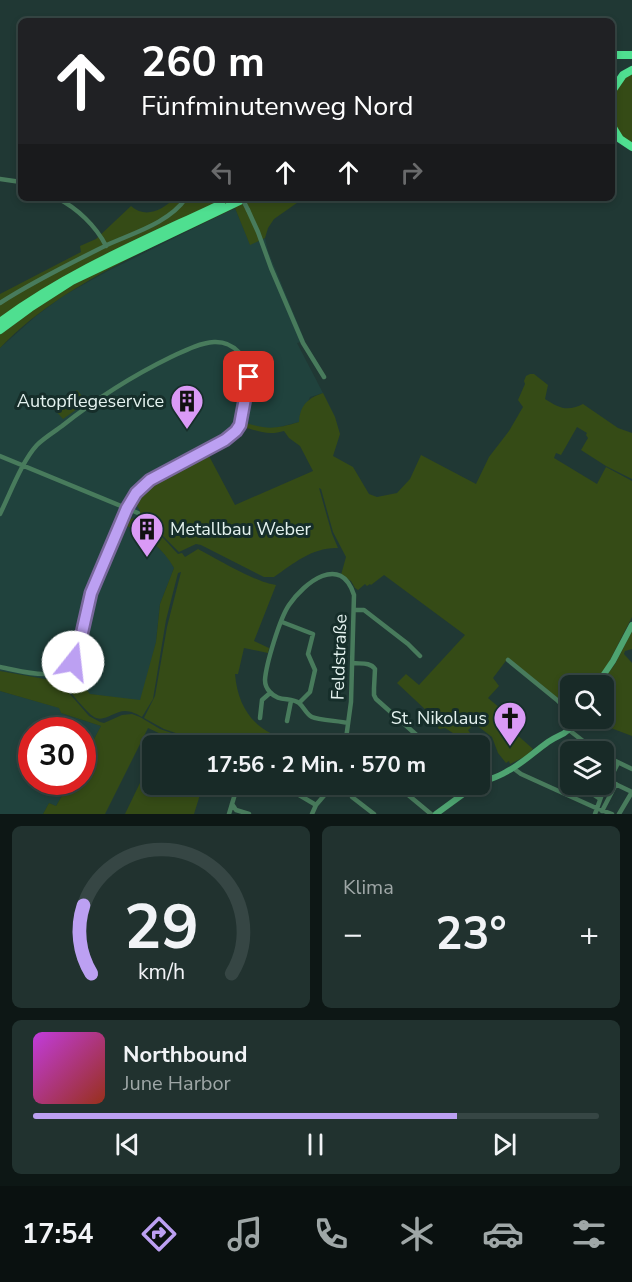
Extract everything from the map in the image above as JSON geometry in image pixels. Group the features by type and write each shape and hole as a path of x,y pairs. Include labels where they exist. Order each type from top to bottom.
{"highway":[{"path":"615,56 632,55"},
{"path":"615,86 623,75 632,69"},
{"path":"615,131 620,139 632,147"},
{"path":"1,328 16,310 92,265 228,201"},
{"path":"1,328 72,281 238,201"}],"street":[{"path":"0,179 18,182"},
{"path":"62,201 92,224 102,236 106,246"},
{"path":"0,303 106,246 165,218 184,201"},
{"path":"245,201 303,343 324,377"},
{"path":"0,514 23,466 35,447 104,394 179,354 206,344 223,343 235,349 246,361 249,377 242,419 236,431 225,440 145,483 127,508 91,593 77,655 73,662 58,673 47,675 0,667"},
{"path":"0,456 138,513"},
{"name":"Feldstraße","path":"282,622 290,603 313,580 325,574 339,575 352,588 355,610 351,702 346,735"},
{"path":"355,610 364,610 420,656"},
{"path":"299,703 310,692 315,670 308,654 313,633 282,622 265,677 270,693 277,698 299,703 312,717 348,723"},
{"path":"603,675 632,625"},
{"path":"508,660 560,703"},
{"path":"352,663 370,665 375,669 374,695 376,699 417,735"},
{"path":"260,718 262,700 270,693"},
{"path":"287,721 291,701"},
{"path":"490,779 528,759 550,740 569,730 582,741"},
{"path":"614,760 632,769"},
{"path":"614,770 618,762"},
{"path":"513,768 595,811 612,814"},
{"path":"603,811 616,784 632,792 620,814"},
{"path":"229,813 235,795"},
{"path":"299,795 316,805"},
{"path":"312,814 325,795"},
{"path":"352,795 352,797 374,814"},
{"path":"409,795 431,814"},
{"path":"436,814 463,795"},
{"path":"594,795 600,799"},
{"path":"595,811 602,795"},
{"path":"232,804 236,810 249,814"},
{"path":"229,813 236,810"}],"shaded area":[{"path":"235,208 250,244 265,238 268,251 305,341 297,343 323,393 310,397 299,422 267,429 242,426 231,439 192,460 136,501 140,511 137,519 133,518 125,525 138,531 160,549 174,568 160,604 156,642 140,701 90,694 71,671 58,678 45,679 0,671 0,348 63,296"},
{"path":"0,691 60,708 61,713 73,717 18,717 18,795 62,795 56,806 49,803 43,814 0,814"},
{"path":"96,724 101,726 96,735"}],"green space":[{"path":"632,71 632,145 624,139 615,126 617,87"},
{"path":"171,201 300,201 274,219 265,238 250,245 235,208 142,252 81,285 52,304 0,348 0,294 81,252 80,246 96,239 131,206 142,212 148,212 165,206"},
{"path":"534,374 548,385 545,399 563,408 583,404 618,428 632,433 632,479 581,450 588,438 587,433 577,427 561,455 556,453 554,458 597,484 606,467 632,481 632,617 607,666 600,675 560,675 560,700 508,658 493,678 499,686 488,698 501,709 495,715 533,749 526,756 510,764 509,761 506,763 498,753 492,737 475,724 468,730 470,733 468,735 456,735 445,728 439,729 429,713 397,683 406,674 419,685 465,635 384,575 371,585 365,584 358,590 351,581 341,575 346,557 333,532 321,489 319,488 338,548 312,553 274,577 264,577 201,545 196,544 179,552 156,529 137,518 140,511 134,500 148,483 231,439 244,422 271,428 299,422 301,411 306,403 323,393 335,417 340,434 333,456 353,467 369,494 377,497 397,493 410,479 421,455 476,484 489,457 509,431 523,407 518,400 525,384 526,376","holes":["246,428 260,432 284,431 300,446 313,471 235,505 209,456 232,442"]},
{"path":"77,390 87,402 63,419 54,409"},
{"path":"133,518 146,523 178,554 182,553 185,557 198,549 248,575 276,585 254,641 269,648 268,653 244,648 238,674 235,674 240,699 246,710 261,727 275,735 182,735 144,718 155,696 167,627 181,572 178,573 166,620 153,699 142,717 125,711 102,719 94,717 62,682 59,677 71,670 90,694 140,700 156,642 160,604 174,568 165,554 153,543 125,525"},
{"path":"632,631 632,649 625,651 624,654 632,663 632,736 614,729 614,675 607,675"},
{"path":"0,671 45,679 56,678 91,717 73,717 61,713 59,708 0,691"},
{"path":"132,714 160,729 177,735 163,735 148,728 144,735 142,735 142,740 105,814 43,814 49,803 56,806 62,795 96,795 96,735 101,726 96,724 96,720 104,723 122,715"},
{"path":"142,779 142,795 200,795 194,814 125,814"}],"place":[{"name":"Autopflegeservice","path":"187,430"},
{"name":"Metallbau Weber","path":"147,558"},
{"name":"St. Nikolaus","path":"510,747"}],"route":[{"path":"73,662 77,655 91,593 127,508 136,493 145,483 225,440 236,431 242,419 249,377"}]}
